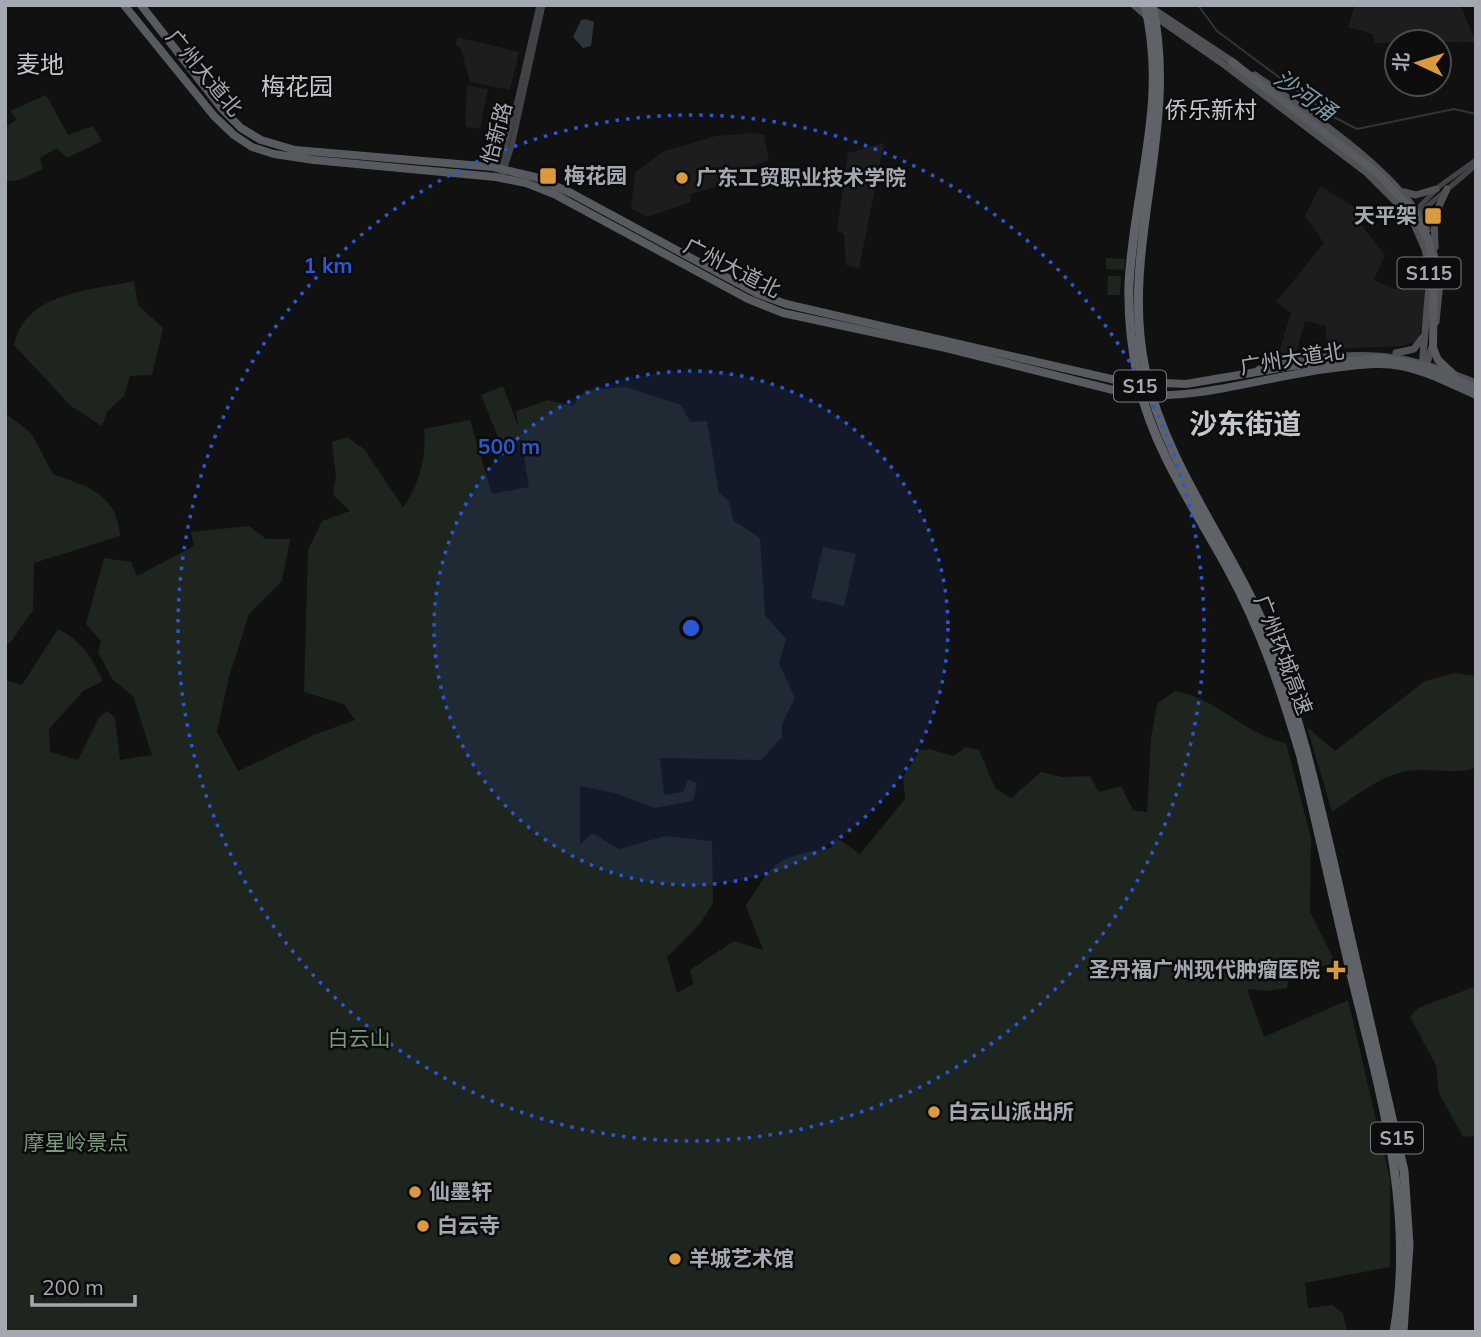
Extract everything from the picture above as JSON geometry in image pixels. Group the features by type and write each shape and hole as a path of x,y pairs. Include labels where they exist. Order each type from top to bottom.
{"highway":[{"name":"广州大道北","path":"124,5 220,122 253,147 274,154 314,160 503,172 554,194 772,310 946,348 1103,389 1165,395 1218,389 1293,372 1373,364 1400,366 1423,372 1476,395"},
{"name":"广州大道北","path":"141,5 222,109 261,141 295,150 503,172 555,185 742,286 786,304 1107,379 1173,385 1237,377 1292,366 1388,358 1426,366 1473,385"},
{"name":"广州环城高速","path":"1148,5 1154,68 1153,116 1129,284 1130,321 1140,385 1163,450 1252,616 1299,736 1404,1171 1409,1232 1403,1332"},
{"path":"1232,62 1390,184 1415,213 1428,239 1435,270 1433,348 1443,366 1473,385"},
{"name":"广州环城高速","path":"1362,1003 1396,1180 1401,1259 1394,1332"}],"main road":[{"name":"怡新路","path":"503,172 541,5"},
{"path":"1133,5 1159,25 1175,31"},
{"name":"S115","path":"1148,5 1175,31 1367,173 1416,213 1428,263 1425,363"},
{"name":"S115","path":"1148,5 1255,75 1331,132 1403,192 1436,254 1440,288 1433,342 1423,372"},
{"path":"1416,213 1476,162"},
{"path":"1416,213 1436,189 1476,162"},
{"path":"1403,192 1416,195 1436,189"},
{"path":"1436,254 1434,217 1447,189"},
{"path":"1376,354 1410,351 1418,346 1426,331"},
{"path":"1433,342 1440,360 1452,373"},
{"name":"广州大道北","path":"1237,377 1282,362 1376,354 1425,363 1452,373 1473,385"}],"shaded area":[{"path":"1460,5 1476,42 1453,42 1453,28 1383,28 1383,43 1375,43 1372,34 1348,27 1355,6"},
{"path":"581,20 594,22 591,46 583,48 573,37"},
{"path":"457,37 519,52 510,90 470,82 461,49 456,45"},
{"path":"467,86 488,89 480,129 467,127 465,122"},
{"name":"广东工贸职业技术学院","path":"752,133 764,135 769,160 741,170 723,185 690,194 691,202 647,217 631,208 635,172 664,151 716,136"},
{"path":"884,143 859,268 846,265 844,234 837,231 848,153"},
{"path":"1320,186 1364,213 1360,223 1385,255 1374,280 1395,289 1402,273 1409,267 1425,271 1425,305 1420,334 1415,342 1401,346 1327,349 1326,326 1305,321 1295,356 1279,352 1291,313 1276,302 1324,243 1305,216"}],"green space":[{"path":"46,95 68,135 93,126 102,141 67,158 57,148 40,158 43,169 19,180 5,182 5,128 17,119 10,111"},
{"path":"1106,258 1125,259 1124,270 1106,269"},
{"path":"1108,276 1121,276 1120,295 1107,295"},
{"path":"134,281 138,305 163,328 152,375 130,376 124,396 107,412 102,426 71,406 14,345 21,327 31,314 45,304 79,292"},
{"name":"白云山","path":"503,386 518,426 516,411 548,400 573,406 585,390 626,387 681,405 690,422 707,421 719,493 729,501 733,520 760,538 765,615 786,639 779,663 795,698 782,724 782,737 761,760 660,758 664,795 683,792 688,780 697,783 693,801 654,808 615,793 580,786 580,845 592,833 619,849 666,836 712,841 713,903 700,924 667,957 677,993 693,984 690,970 734,941 763,950 746,906 764,879 779,863 799,854 831,848 837,838 860,854 905,799 903,777 920,750 929,749 954,756 965,747 979,750 995,788 1011,798 1041,772 1062,777 1090,776 1099,792 1121,786 1133,810 1147,812 1151,739 1157,704 1175,691 1204,701 1257,732 1286,743 1311,838 1310,912 1334,960 1327,968 1308,959 1291,964 1287,988 1267,991 1247,989 1264,1037 1348,1000 1390,1179 1390,1267 1305,1283 1308,1308 1332,1305 1343,1313 1347,1332 5,1332 5,680 22,685 58,629 74,639 85,651 103,681 83,691 49,729 50,752 78,760 99,717 107,711 115,717 120,760 152,755 133,696 112,679 98,652 101,641 86,624 104,558 131,562 137,576 194,546 191,532 249,526 266,539 290,539 282,581 249,614 229,677 217,732 238,771 316,734 355,720 344,704 304,692 308,550 322,521 350,511 333,495 336,476 332,442 347,437 364,449 403,507 421,470 424,429 470,420 492,494 529,487 521,439 502,447 481,395"},
{"path":"5,413 31,433 53,474 88,488 106,501 118,522 120,536 34,563 33,610 10,643 5,643"},
{"path":"823,547 856,554 844,606 811,598"},
{"path":"1455,673 1476,676 1476,768 1399,773 1372,785 1332,812 1307,727 1335,751 1425,681"},
{"path":"1476,988 1476,1133 1475,1136 1463,1137 1439,1093 1436,1065 1410,1017 1418,1008"}],"waterway":[{"name":"沙河涌","path":"1198,5 1217,31 1330,115 1357,129 1454,109 1476,114"}],"place":[{"name":"梅花园","path":"548,176"},
{"name":"广东工贸职业技术学院","path":"682,178"},
{"name":"天平架","path":"1433,216"},
{"name":"圣丹福广州现代肿瘤医院","path":"1336,970"},
{"name":"白云山派出所","path":"934,1112"},
{"name":"仙墨轩","path":"415,1192"},
{"name":"白云寺","path":"423,1226"},
{"name":"羊城艺术馆","path":"675,1259"}],"district":[{"name":"麦地","path":"40,65"},
{"name":"梅花园","path":"297,87"},
{"name":"侨乐新村","path":"1211,110"},
{"name":"沙东街道","path":"1245,424"}],"park label":[{"name":"摩星岭景点","path":"76,1143"}]}
